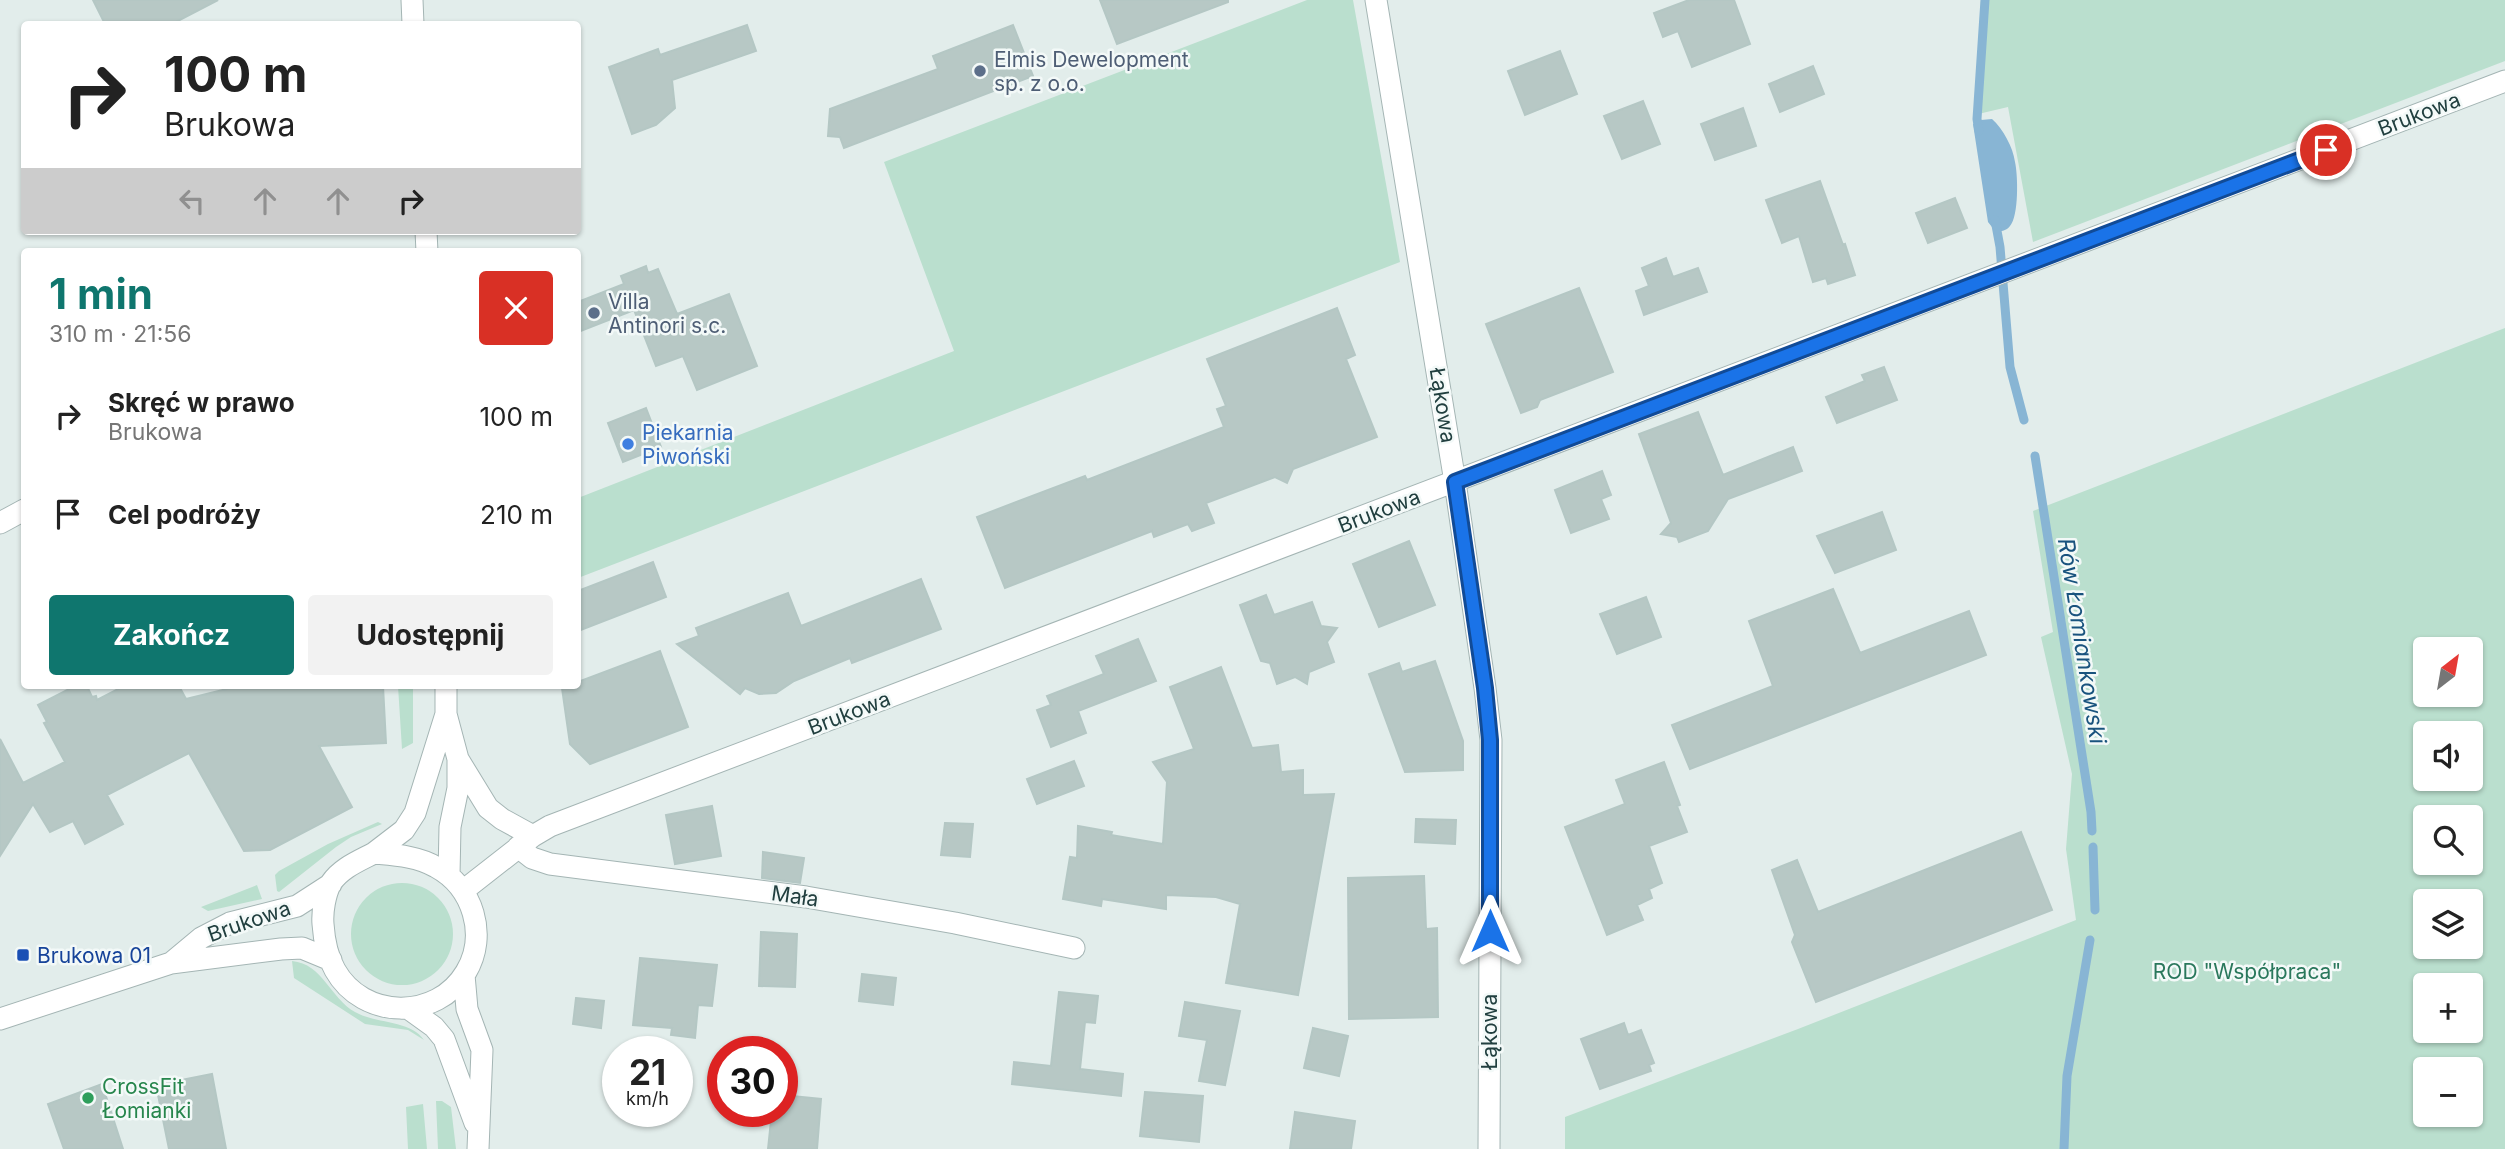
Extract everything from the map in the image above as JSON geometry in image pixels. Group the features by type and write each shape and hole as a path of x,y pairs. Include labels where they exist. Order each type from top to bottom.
{"street":[{"path":"411,0 413,21"},
{"name":"Łąkowa","path":"1376,0 1455,482 1485,688 1490,740 1489,1149"},
{"name":"Brukowa","path":"456,883 550,826 2505,81"},
{"path":"0,523 21,512"},
{"path":"446,689 446,713 458,759 458,788 450,827 456,883 476,919 474,954 464,975 448,994 424,1007 382,1007 363,999 347,986 335,971 324,937 322,912 331,884 349,865 374,853 404,830 415,813 446,713"},
{"name":"Mała","path":"458,759 494,813 526,841 532,858 550,864 806,897 955,923 1074,948"},
{"path":"374,853 407,856 434,866 456,883"},
{"name":"Brukowa","path":"171,962 201,938 230,923 297,906 331,884"},
{"name":"Brukowa","path":"0,1019 171,962 302,948 331,960"},
{"path":"464,975 467,1009 482,1050 478,1140"},
{"path":"409,1009 434,1027 444,1039 478,1140"}],"green space":[{"path":"1307,0 1353,0 1400,262 581,577 581,497 954,351 884,162"},
{"path":"1981,0 2505,0 2505,61 2033,242 2008,107 1974,115"},
{"name":"ROD \"Współpraca\"","path":"2505,328 2505,1149 1565,1149 1565,1117 2076,920 2066,849 2072,774 2041,637 2053,632 2033,511"},
{"path":"398,689 413,689 413,743 402,749"},
{"path":"378,822 382,824 351,837 277,891 275,875 279,871 328,844"},
{"path":"402,883 431,891 445,905 453,934 445,963 431,977 402,985 373,977 359,963 351,934 359,905 373,891"},
{"path":"257,885 262,899 208,911 201,907"},
{"path":"292,961 311,968 346,1006 355,1012 411,1029 424,1040 408,1030 365,1024 294,978"},
{"path":"436,1101 442,1101 451,1107 456,1149 438,1149"},
{"path":"423,1104 427,1149 408,1149 406,1107"}],"water":[{"path":"1992,119 2004,133 2012,150 2017,185 2013,221 2007,229 1996,232 1988,222 1973,124"}],"building":[{"path":"93,0 218,0 178,21 104,21"},
{"path":"1100,0 1228,0 1228,2 1117,44"},
{"path":"1689,0 1734,0 1750,44 1692,67 1678,31 1663,37 1654,13"},
{"path":"747,25 756,51 672,80 675,108 656,125 632,134 609,67 658,49 660,55"},
{"path":"1013,25 1033,76 844,148 840,137 828,136 830,109 938,69 933,56"},
{"path":"1560,51 1577,94 1525,115 1508,71"},
{"path":"1813,66 1824,94 1780,112 1769,84"},
{"path":"1643,101 1660,144 1622,159 1604,116"},
{"path":"1743,108 1756,146 1715,160 1701,124"},
{"path":"1820,181 1855,275 1828,284 1826,278 1813,282 1799,236 1782,243 1766,200"},
{"path":"1955,198 1967,228 1928,243 1916,213"},
{"path":"1666,258 1673,277 1698,268 1707,292 1644,315 1636,291 1649,286 1642,268"},
{"path":"646,266 648,273 658,269 677,314 729,294 757,366 697,390 683,356 656,366 634,310 581,331 581,301 624,284 621,276"},
{"path":"1579,288 1613,372 1540,400 1537,407 1521,413 1486,324"},
{"path":"1337,308 1355,355 1346,359 1377,437 1293,469 1287,483 1275,477 1206,503 1214,523 1192,531 1188,524 1154,537 1152,531 1005,588 977,517 1085,476 1087,480 1224,427 1217,409 1226,406 1207,359"},
{"path":"1884,367 1897,400 1837,423 1826,397 1865,381 1862,375"},
{"path":"646,408 661,447 623,462 608,423"},
{"path":"1698,412 1723,475 1793,447 1802,471 1728,499 1708,531 1679,542 1677,537 1661,534 1671,523 1639,434"},
{"path":"1602,471 1611,495 1601,499 1609,519 1571,533 1555,490"},
{"path":"1882,512 1896,550 1835,573 1817,536"},
{"path":"1409,541 1435,605 1379,627 1353,564"},
{"path":"653,562 666,597 581,630 581,590"},
{"path":"921,579 941,629 852,663 850,658 794,681 776,693 759,694 745,688 740,694 677,644 699,636 696,628 788,593 801,626"},
{"path":"1833,589 1860,653 1969,611 1986,655 1690,769 1672,725 1773,686 1749,621"},
{"path":"1266,595 1274,615 1312,602 1321,626 1337,628 1327,642 1334,662 1309,672 1307,684 1295,677 1277,684 1270,663 1261,661 1240,605"},
{"path":"1646,597 1661,637 1617,654 1600,614"},
{"path":"1138,639 1156,681 1078,711 1086,733 1051,747 1037,710 1051,705 1047,696 1104,674 1096,656"},
{"path":"660,651 688,727 590,764 570,744 562,689 581,689 581,681"},
{"path":"1435,661 1463,741 1463,770 1405,772 1369,674 1399,663 1402,672"},
{"path":"1221,667 1252,748 1278,745 1281,772 1303,770 1303,795 1334,794 1298,995 1226,983 1240,904 1216,897 1166,895 1166,909 1102,899 1101,906 1063,899 1070,857 1077,858 1078,826 1163,844 1167,782 1153,762 1194,749 1170,687"},
{"path":"69,689 88,689 97,700 118,689 181,689 186,699 227,689 383,689 386,743 319,746 352,807 270,850 244,851 189,753 107,795 123,824 85,844 73,821 50,832 33,804 0,856 0,739 23,783 65,762 44,723 47,722 38,705"},
{"path":"1074,761 1084,786 1037,804 1027,779"},
{"path":"1664,762 1687,832 1649,846 1662,883 1649,889 1652,898 1637,905 1643,920 1607,935 1565,827 1625,804 1616,780"},
{"path":"712,806 721,856 675,864 666,815"},
{"path":"1416,819 1456,820 1455,844 1415,842"},
{"path":"945,823 973,824 970,857 941,855"},
{"path":"2021,832 2052,910 1816,1002 1792,942 1795,935 1772,870 1797,860 1818,912"},
{"path":"763,852 804,858 800,883 762,878"},
{"path":"1424,876 1426,929 1437,928 1438,1017 1349,1019 1348,878"},
{"path":"761,932 797,934 795,987 759,986"},
{"path":"640,958 717,965 712,1006 698,1005 695,1038 671,1035 672,1028 633,1025"},
{"path":"862,974 896,978 893,1005 859,1001"},
{"path":"1059,992 1098,996 1095,1023 1085,1022 1080,1069 1123,1074 1121,1096 1012,1084 1014,1062 1051,1066"},
{"path":"576,998 604,1001 601,1028 573,1024"},
{"path":"1185,1002 1240,1011 1225,1085 1199,1081 1207,1040 1179,1036"},
{"path":"1624,1023 1628,1035 1641,1030 1654,1063 1649,1065 1651,1071 1600,1089 1581,1039"},
{"path":"1313,1028 1348,1036 1339,1076 1304,1068"},
{"path":"212,1074 226,1149 169,1149 156,1085"},
{"path":"102,1084 123,1149 64,1149 48,1104"},
{"path":"1145,1092 1203,1096 1199,1142 1140,1136"},
{"path":"798,1097 821,1099 817,1149 768,1149 770,1127 798,1127"},
{"path":"1295,1112 1355,1121 1351,1149 1290,1149"}],"waterway":[{"name":"Rów Łomiankowski","path":"1979,131 1977,119 1985,0"},
{"name":"Rów Łomiankowski","path":"1995,220 2000,247 2010,367 2024,420"},
{"name":"Rów Łomiankowski","path":"2035,456 2092,831"},
{"name":"Rów Łomiankowski","path":"2093,847 2095,910"},
{"name":"Rów Łomiankowski","path":"2064,1149 2067,1076 2090,940"}],"place":[{"name":"Elmis Dewelopment sp. z o.o.","path":"980,71"},
{"name":"Villa Antinori s.c.","path":"594,313"},
{"name":"Piekarnia Piwoński","path":"628,444"},
{"name":"Brukowa 01","path":"23,955"},
{"name":"CrossFit Łomianki","path":"88,1098"}],"route":[{"path":"1490,931 1490,740 1455,482 2326,150"}]}
